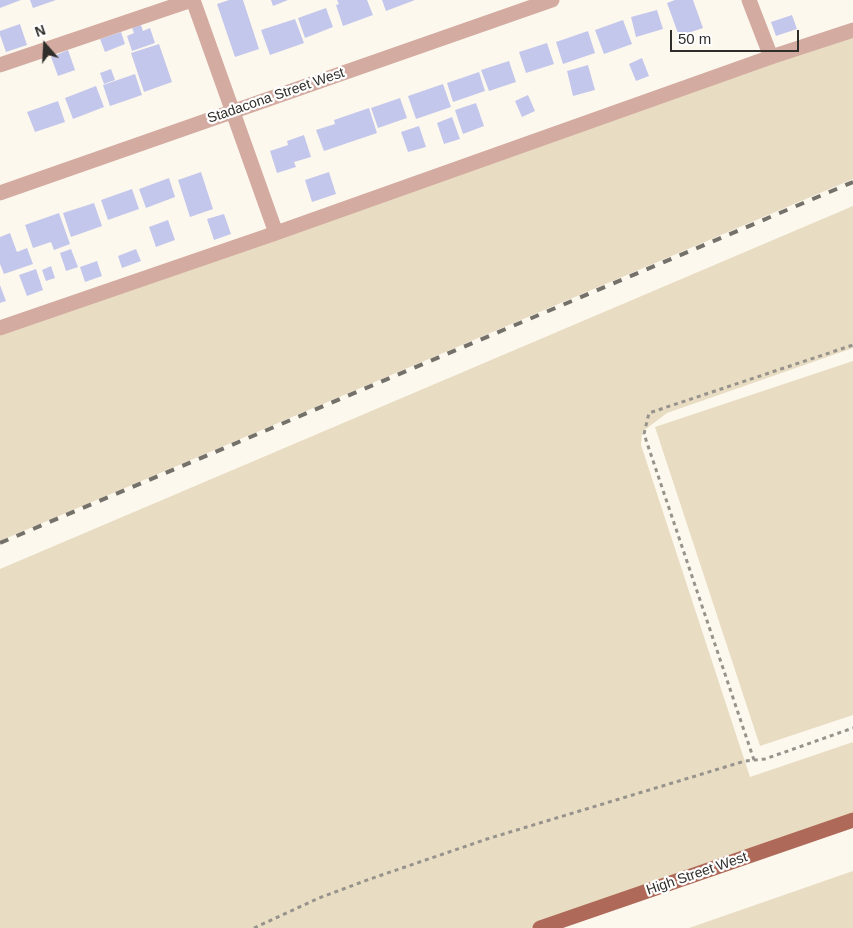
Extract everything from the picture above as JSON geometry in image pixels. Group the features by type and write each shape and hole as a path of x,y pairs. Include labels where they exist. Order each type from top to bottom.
{"main road":[{"name":"High Street West","path":"540,928 853,820"}],"street":[{"path":"0,65 192,0 276,233"},
{"name":"Stadacona Street West","path":"0,193 552,0"},
{"path":"749,0 771,58"},
{"path":"0,328 853,30"}],"path":[{"path":"754,760 644,434 649,413 853,345"},
{"path":"254,928 319,898 488,839 745,761 765,759 853,728"}],"shaded area":[{"path":"853,30 853,179 0,541 0,328"},
{"path":"853,206 853,348 667,413 642,432 641,445 750,777 853,742 853,817 531,928 0,928 0,569"},
{"path":"853,361 853,715 760,746 655,427"},
{"path":"853,871 853,928 689,928"}],"building":[{"path":"0,0 21,0 0,8"},
{"path":"30,0 56,0 33,8"},
{"path":"229,0 243,0 259,49 235,57 217,4"},
{"path":"271,0 288,0 273,6"},
{"path":"337,0 367,0 373,15 343,26 336,5 339,4"},
{"path":"382,0 415,0 386,11"},
{"path":"675,0 693,0 703,28 679,36 667,3"},
{"path":"326,8 333,27 305,38 298,18"},
{"path":"657,10 663,29 636,37 631,17"},
{"path":"792,15 797,29 776,36 771,22"},
{"path":"295,19 304,43 270,55 261,30"},
{"path":"623,20 632,44 604,54 595,30"},
{"path":"20,24 27,45 6,52 0,31"},
{"path":"141,25 143,31 150,28 155,43 132,51 127,36 134,33 132,28"},
{"path":"588,31 595,53 563,64 556,42"},
{"path":"121,32 125,44 105,52 100,39"},
{"path":"547,43 554,64 526,73 519,52"},
{"path":"159,44 172,82 144,92 131,53"},
{"path":"68,50 75,70 58,76 51,57"},
{"path":"642,58 649,76 636,81 629,64"},
{"path":"509,61 516,82 489,91 481,70"},
{"path":"588,65 595,90 573,96 567,71"},
{"path":"111,69 115,80 104,84 100,73"},
{"path":"479,72 485,91 453,102 447,83"},
{"path":"135,74 142,95 110,106 103,85"},
{"path":"443,84 451,107 416,119 408,96"},
{"path":"96,86 104,107 73,119 65,98"},
{"path":"528,95 535,111 522,117 515,101"},
{"path":"400,98 407,118 378,128 371,108"},
{"path":"58,101 65,122 35,132 27,112"},
{"path":"476,103 484,126 463,134 455,110"},
{"path":"369,108 377,133 324,151 316,130 335,124 334,120"},
{"path":"452,117 460,139 444,144 437,123"},
{"path":"419,126 426,147 408,152 401,132"},
{"path":"304,135 311,157 294,162 296,167 277,173 270,151 288,145 287,141"},
{"path":"201,172 213,209 190,217 178,180"},
{"path":"329,172 336,194 312,202 305,180"},
{"path":"169,178 175,197 146,208 139,189"},
{"path":"132,189 139,209 108,220 101,200"},
{"path":"94,203 102,226 71,237 63,213"},
{"path":"59,213 70,244 54,250 51,242 33,248 25,225"},
{"path":"224,214 231,234 214,240 207,219"},
{"path":"168,220 175,240 156,247 149,227"},
{"path":"10,233 17,252 27,248 33,264 4,274 0,264 0,237"},
{"path":"71,249 78,267 66,271 60,253"},
{"path":"136,249 141,261 122,268 118,256"},
{"path":"97,261 102,276 85,282 80,267"},
{"path":"51,266 55,278 46,281 42,270"},
{"path":"36,269 43,290 27,296 19,275"},
{"path":"0,285 6,301 0,303"}],"railway":[{"path":"0,543 853,182"}]}
